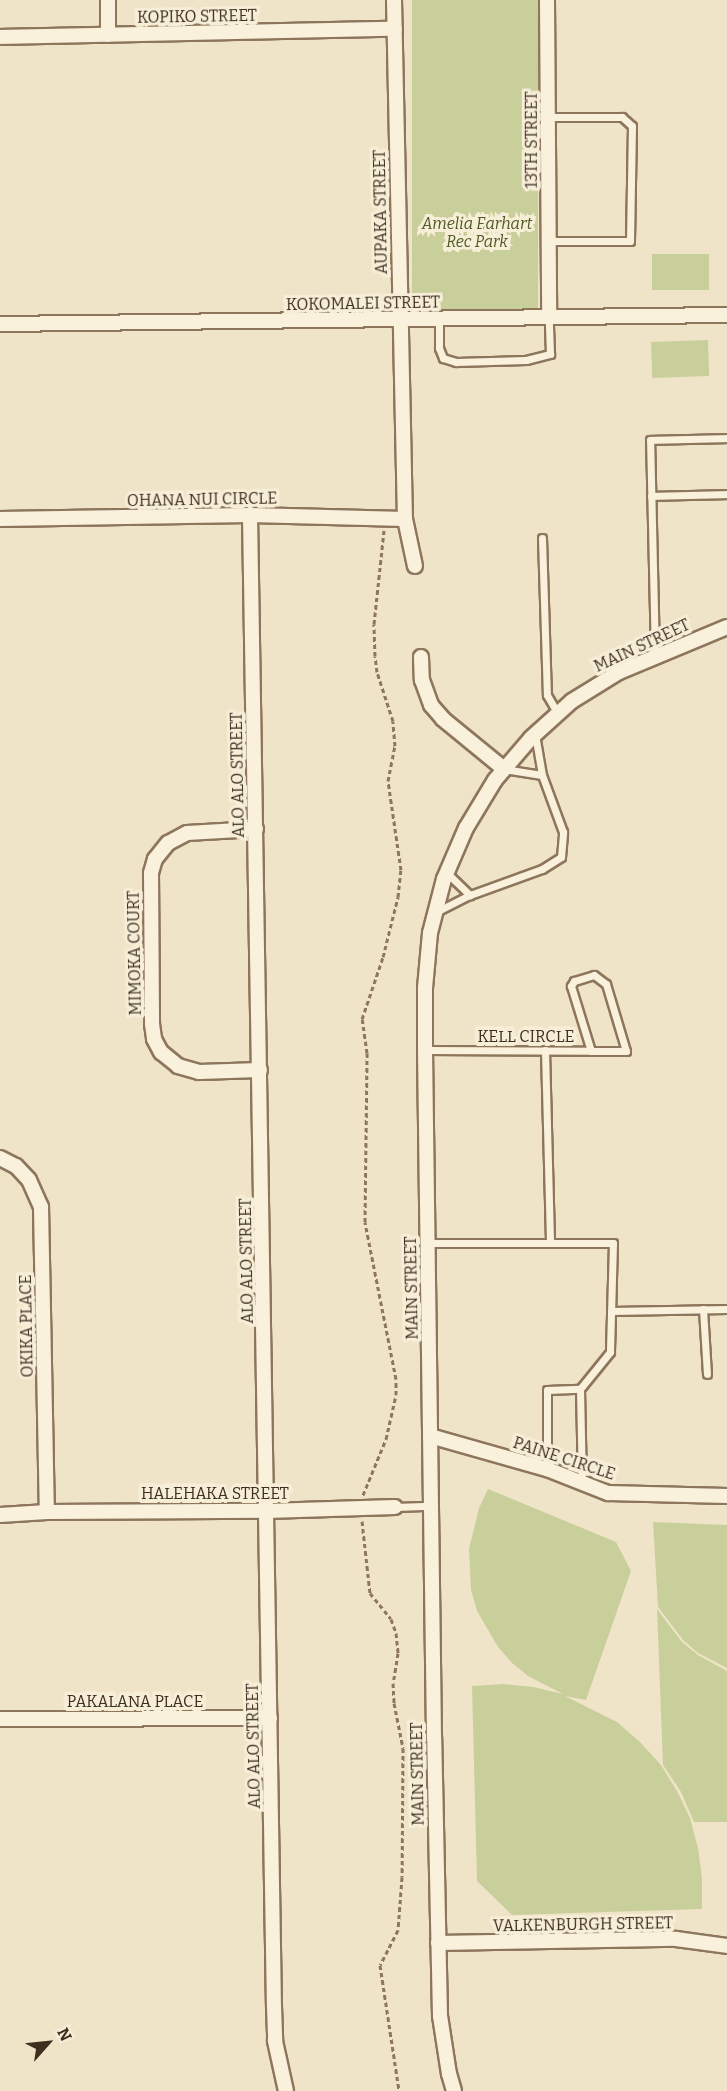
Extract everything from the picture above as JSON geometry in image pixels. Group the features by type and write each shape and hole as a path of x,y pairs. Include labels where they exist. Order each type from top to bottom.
{"street":[{"path":"108,0 108,35"},
{"name":"AUPAKA STREET","path":"394,0 405,519 415,566"},
{"name":"13TH STREET","path":"548,0 549,316"},
{"name":"KOPIKO STREET","path":"0,37 395,29"},
{"name":"KOKOMALEI STREET","path":"0,324 400,321 549,316 727,315"},
{"name":"OHANA NUI CIRCLE","path":"0,519 250,515 405,519"},
{"name":"ALO ALO STREET","path":"250,515 274,2006 275,2041 286,2091"},
{"name":"MAIN STREET","path":"454,2091 440,2016 438,1943 425,1050 425,988 430,933 447,873 466,828 504,769 535,734 572,701 619,672 727,627"},
{"path":"421,657 422,680 431,705 443,719 504,769"},
{"name":"MIMOKA COURT","path":"256,829 187,833 168,843 155,859 151,873 152,1024 157,1046 178,1066 199,1072 260,1070"},
{"name":"OKIKA PLACE","path":"0,1158 16,1166 30,1180 41,1207 47,1512"},
{"name":"PAINE CIRCLE","path":"430,1436 547,1469 608,1493 727,1496"},
{"name":"HALEHAKA STREET","path":"0,1515 47,1512 267,1511 395,1507"},
{"name":"PAKALANA PLACE","path":"0,1719 270,1718"},
{"name":"VALKENBURGH STREET","path":"438,1943 675,1939 727,1946"}],"lane":[{"path":"549,117 622,117 632,126 630,241 549,241"},
{"path":"439,320 439,348 443,358 456,362 526,360 550,354 549,316"},
{"path":"656,656 650,440 727,438"},
{"path":"651,496 727,494"},
{"path":"543,538 547,695 558,714"},
{"path":"436,912 470,895 542,869 561,856 563,832 542,775 535,734"},
{"path":"504,769 542,775"},
{"path":"447,873 470,895"},
{"name":"KELL CIRCLE","path":"425,1050 626,1051 606,984 594,975 574,981 571,986 591,1050"},
{"path":"545,1050 550,1243"},
{"path":"428,1244 613,1243 610,1352 580,1389 582,1482"},
{"path":"611,1311 727,1308"},
{"path":"703,1309 707,1374"},
{"path":"547,1469 547,1390 580,1389"},
{"name":"HALEHAKA STREET","path":"395,1507 431,1506"}],"path":[{"path":"384,530 374,624 375,656 377,672 393,721 396,746 388,782 401,870 398,897 383,957 362,1019 368,1053 365,1222 396,1379 396,1395 386,1439 360,1500 370,1593 391,1619 396,1633 398,1653 393,1683 394,1703 403,1748 404,1797 400,1851 402,1877 398,1930 380,1965 399,2091"}],"green space":[{"name":"Amelia Earhart Rec Park","path":"412,0 538,0 538,320 412,320"},
{"path":"652,254 709,254 709,290 652,290"},
{"path":"708,340 709,376 652,378 651,342"},
{"path":"488,1489 616,1542 631,1571 586,1700 565,1696 617,1722 661,1765 690,1818 698,1848 702,1878 702,1909 512,1915 477,1881 472,1686 503,1684 533,1687 563,1694 528,1676 512,1663 498,1647 477,1611 471,1590 469,1549 479,1508"},
{"path":"653,1522 727,1525 727,1668 698,1653 683,1640 658,1607"},
{"path":"657,1609 682,1642 698,1655 727,1671 727,1822 694,1822 681,1792 663,1765"}]}
